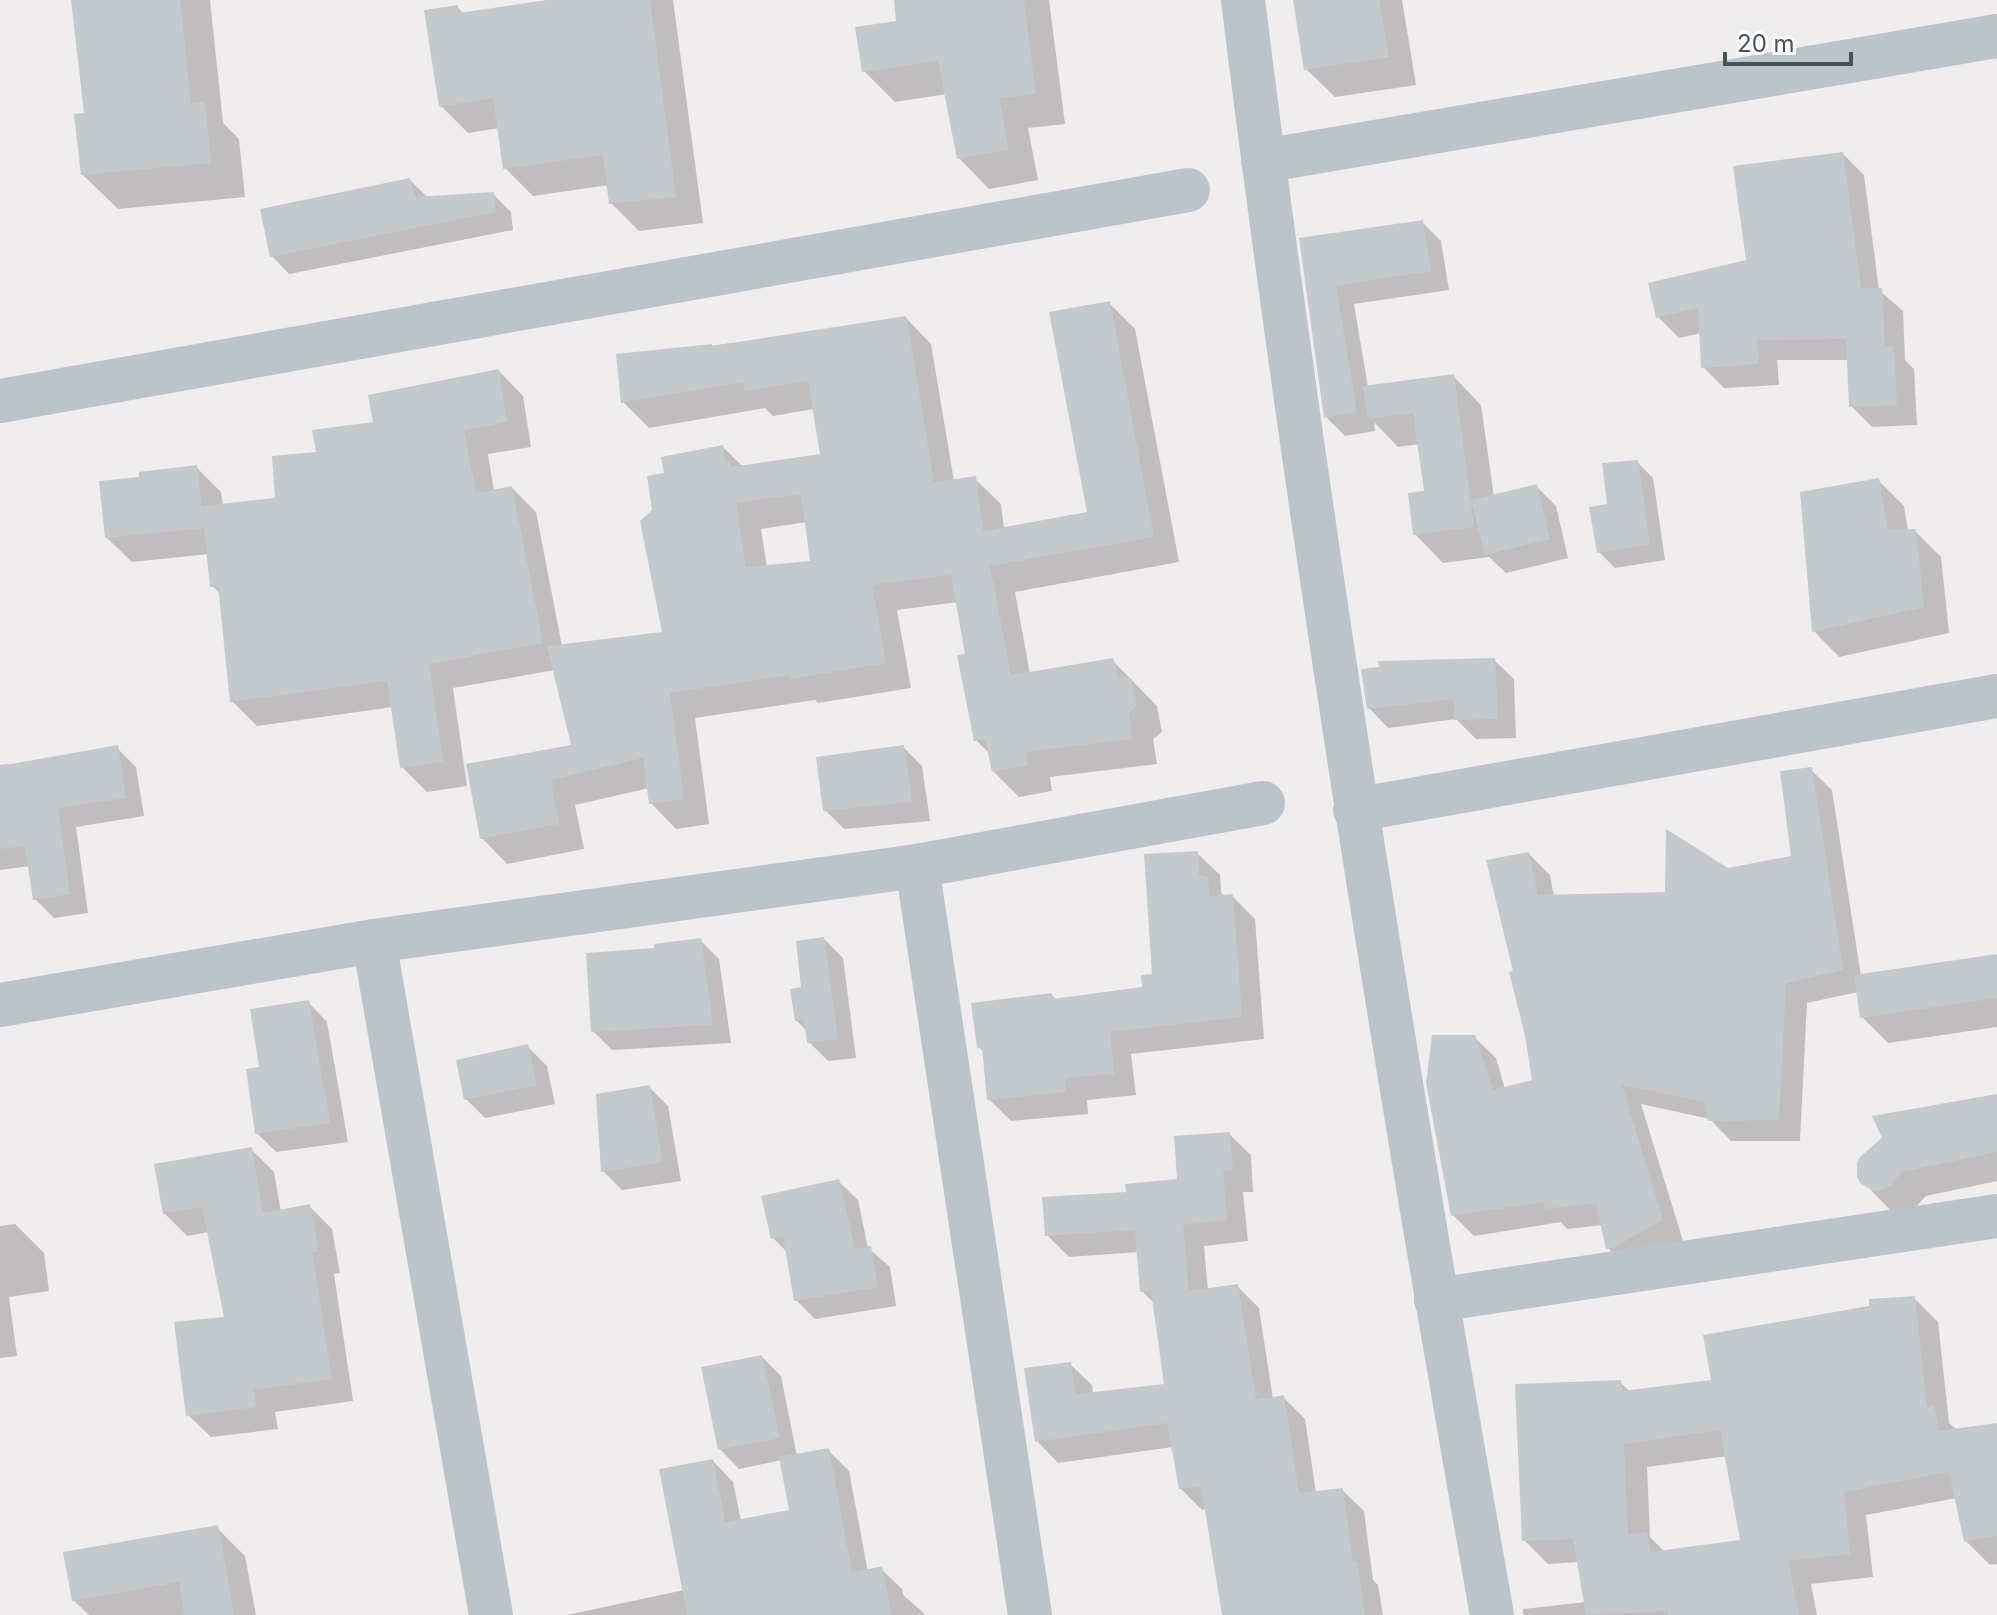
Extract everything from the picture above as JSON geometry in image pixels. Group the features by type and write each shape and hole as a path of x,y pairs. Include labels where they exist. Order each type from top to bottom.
{"street":[{"path":"1243,0 1355,810 1492,1615"},
{"path":"1263,161 1997,36"},
{"path":"0,401 1188,190"},
{"path":"1355,810 1997,696"},
{"path":"0,1005 374,941 917,866 1263,803"},
{"path":"917,866 1030,1615"},
{"path":"374,941 491,1615"},
{"path":"1436,1300 1997,1216"}],"building":[{"path":"71,0 180,0 191,103 205,102 211,163 81,175 74,114 84,113"},
{"path":"547,0 650,0 676,197 609,204 603,155 503,169 493,98 439,107 424,10 458,5 459,13"},
{"path":"894,0 1024,0 1036,94 999,98 1009,150 957,159 938,61 862,72 855,27 896,21"},
{"path":"1293,0 1379,0 1389,57 1304,70"},
{"path":"1843,152 1861,288 1882,288 1885,347 1894,346 1897,405 1849,407 1846,339 1757,340 1759,364 1701,368 1698,308 1656,318 1648,283 1746,260 1733,166"},
{"path":"410,178 415,197 494,192 496,212 270,257 260,209"},
{"path":"1423,220 1431,271 1336,286 1357,412 1324,418 1299,238"},
{"path":"1110,301 1154,537 990,566 1011,675 1113,658 1119,678 1131,678 1137,706 1129,713 1132,739 1025,752 1028,765 992,772 985,739 974,741 957,655 965,654 951,575 872,585 886,663 790,679 790,675 670,693 684,799 649,804 643,758 551,780 559,824 480,839 466,764 571,745 547,646 662,632 640,521 652,510 647,476 664,473 661,457 723,445 725,461 730,461 731,467 820,454 808,381 745,391 743,382 621,403 616,354 712,346 906,316 934,482 976,476 983,531 1087,512 1049,312","holes":["801,494 810,561 746,567 736,503"]},
{"path":"499,369 507,422 464,430 476,493 512,486 543,643 429,664 443,762 400,768 387,681 230,702 218,586 210,587 204,528 105,538 99,481 139,477 139,472 197,465 204,527 202,506 275,498 272,456 316,452 312,430 373,422 368,395"},
{"path":"1454,374 1474,527 1413,535 1408,493 1424,491 1413,413 1368,419 1363,386"},
{"path":"1638,460 1650,544 1597,553 1589,507 1607,504 1602,463"},
{"path":"1879,478 1888,530 1916,529 1924,607 1812,632 1800,492"},
{"path":"1537,484 1550,539 1485,555 1471,500"},
{"path":"1495,658 1498,719 1454,720 1454,699 1367,709 1361,669 1379,667 1378,661"},
{"path":"118,745 126,798 58,808 70,894 33,900 25,846 0,849 0,766"},
{"path":"904,745 912,802 823,811 816,757"},
{"path":"1812,767 1843,970 1786,983 1779,1120 1708,1121 1705,1102 1622,1085 1663,1220 1606,1249 1596,1203 1544,1209 1544,1202 1451,1216 1426,1083 1432,1035 1475,1035 1493,1090 1532,1080 1525,1035 1509,972 1513,971 1486,860 1529,852 1538,895 1665,892 1666,829 1728,868 1791,856 1780,771"},
{"path":"1198,851 1199,875 1208,877 1209,896 1233,894 1242,1017 1110,1032 1114,1074 1065,1078 1067,1092 987,1100 982,1047 977,1048 971,1003 1052,993 1053,999 1142,987 1141,975 1152,974 1144,854"},
{"path":"824,937 838,1039 807,1043 804,1020 795,1021 790,989 801,987 796,941"},
{"path":"701,938 713,1025 591,1032 586,953 654,948 654,944"},
{"path":"1997,954 1997,998 1860,1018 1854,975"},
{"path":"309,1000 330,1123 255,1134 246,1069 259,1067 250,1009"},
{"path":"528,1044 537,1085 464,1100 456,1060"},
{"path":"650,1085 663,1162 601,1172 596,1094"},
{"path":"1997,1094 1997,1152 1901,1172 1891,1186 1879,1191 1860,1183 1857,1163 1882,1138 1872,1116"},
{"path":"1230,1132 1233,1170 1223,1171 1227,1220 1183,1225 1189,1291 1238,1284 1256,1400 1284,1395 1299,1493 1343,1488 1353,1562 1357,1561 1365,1615 1222,1615 1201,1486 1179,1489 1167,1423 1035,1442 1024,1368 1071,1362 1076,1394 1164,1384 1151,1291 1140,1292 1135,1230 1045,1236 1042,1197 1126,1192 1125,1184 1177,1179 1174,1136"},
{"path":"252,1147 263,1213 310,1204 319,1251 312,1252 332,1379 254,1390 256,1407 186,1416 174,1322 224,1317 202,1207 163,1214 154,1164"},
{"path":"839,1179 855,1249 871,1246 878,1287 794,1301 783,1236 771,1239 761,1196"},
{"path":"1915,1296 1927,1407 1934,1405 1939,1431 1997,1423 1997,1536 1964,1542 1949,1472 1844,1492 1850,1554 1788,1561 1799,1615 1668,1615 1668,1611 1586,1615 1573,1539 1522,1541 1515,1384 1621,1380 1622,1391 1711,1380 1703,1335 1869,1306 1869,1299","holes":["1720,1430 1740,1540 1650,1552 1647,1532 1628,1535 1624,1444"]},
{"path":"762,1355 780,1438 718,1450 701,1367"},
{"path":"829,1448 852,1573 882,1566 892,1615 687,1615 659,1469 713,1459 725,1522 789,1510 779,1457"},
{"path":"218,1525 234,1615 184,1615 179,1582 72,1601 63,1552"}]}
